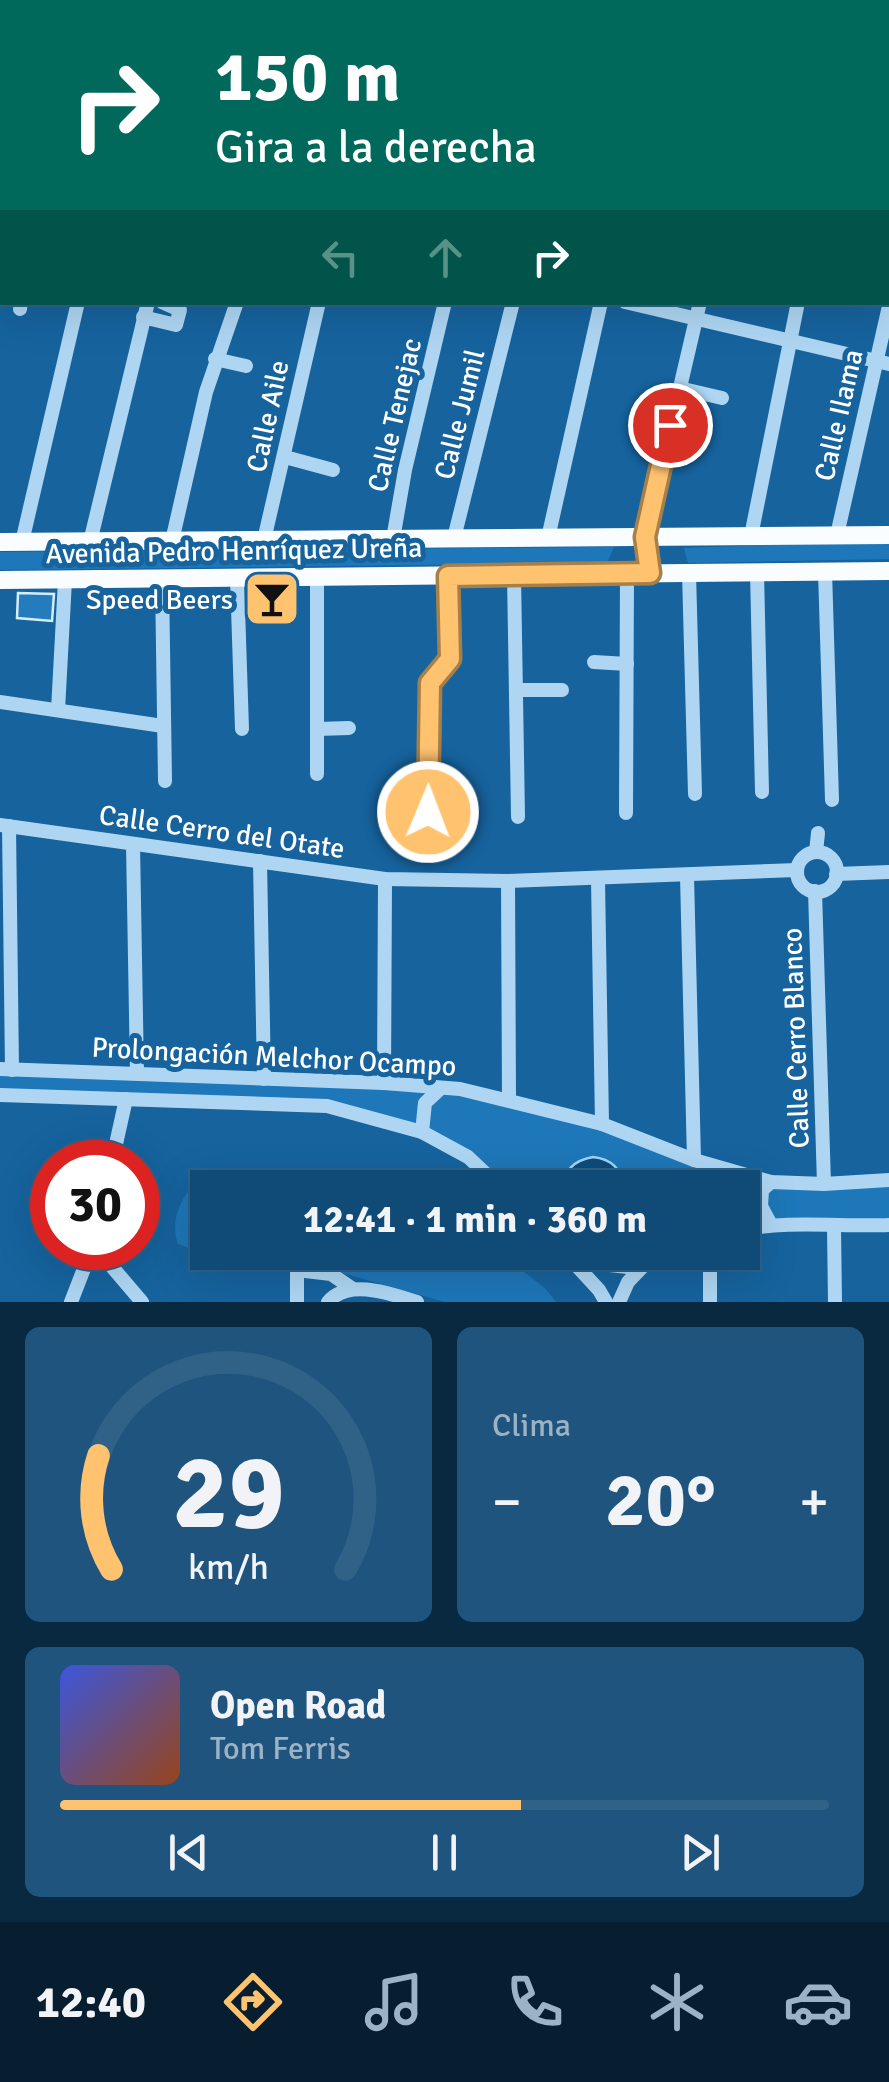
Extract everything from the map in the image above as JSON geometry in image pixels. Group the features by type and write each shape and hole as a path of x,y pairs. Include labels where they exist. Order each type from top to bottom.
{"main road":[{"name":"Avenida Pedro Henríquez Ureña","path":"0,542 889,535"},
{"name":"Avenida Pedro Henríquez Ureña","path":"0,580 889,571"}],"street":[{"path":"22,542 77,305"},
{"path":"90,542 145,310 176,325 180,310 169,305"},
{"path":"172,541 216,359 236,305"},
{"name":"Calle Aile","path":"264,540 318,305"},
{"name":"Calle Tenejac","path":"393,539 445,305"},
{"name":"Calle Jumil","path":"454,538 511,305"},
{"path":"548,538 601,305"},
{"path":"637,305 882,362"},
{"path":"650,573 645,537 699,305"},
{"path":"751,536 797,305"},
{"name":"Calle Ilama","path":"837,535 882,362 889,306"},
{"path":"216,359 246,366"},
{"path":"679,388 722,398"},
{"path":"285,457 333,470"},
{"path":"757,572 762,792"},
{"path":"825,572 832,800"},
{"path":"689,573 695,794"},
{"path":"626,813 628,574"},
{"path":"514,575 518,817"},
{"path":"428,812 430,683 450,659 448,576"},
{"path":"317,577 317,774"},
{"path":"162,578 165,781"},
{"path":"237,578 242,729"},
{"path":"58,710 65,580"},
{"path":"594,662 627,664"},
{"path":"516,690 562,690"},
{"path":"0,702 163,726"},
{"path":"318,730 349,728"},
{"path":"4,825 6,1070"},
{"name":"Calle Cerro del Otate","path":"4,825 385,879 508,881 797,870"},
{"path":"816,852 818,833"},
{"path":"133,844 136,1073"},
{"path":"816,852 831,858 836,874 831,886 815,891 803,886 797,870 803,858 816,852"},
{"path":"260,861 264,1079"},
{"path":"836,874 889,872"},
{"path":"687,876 694,1160"},
{"path":"384,1083 385,879"},
{"path":"598,879 602,1124"},
{"path":"508,881 509,1100"},
{"name":"Calle Cerro Blanco","path":"815,891 824,1184"},
{"name":"Prolongación Melchor Ocampo","path":"6,1070 384,1083 440,1089 509,1100 602,1124 694,1160 771,1182 889,1180"},
{"path":"76,1098 80,1071"},
{"path":"422,1132 424,1103 440,1089"},
{"name":"Prolongación Melchor Ocampo","path":"0,1094 327,1106 422,1132 468,1157 481,1170"},
{"path":"117,1140 126,1099"},
{"path":"770,1223 762,1206 762,1190 771,1182"},
{"path":"760,1226 889,1225"},
{"path":"834,1227 835,1302"},
{"path":"71,1302 85,1270"},
{"path":"114,1270 142,1302"},
{"path":"296,1302 297,1270 331,1274 353,1288 418,1302"},
{"path":"580,1270 606,1302"},
{"path":"619,1302 628,1282 639,1270"},
{"path":"710,1270 710,1302"},
{"path":"328,1302 336,1293 353,1288"}],"shaded area":[{"path":"889,541 889,559 688,563 684,548"},
{"path":"614,547 607,563 0,570 0,552"},
{"path":"0,1072 387,1086 454,1094 601,1128 726,1170 492,1170 471,1152 326,1102 0,1094"},
{"path":"581,1160 605,1160 617,1170 569,1170"},
{"path":"760,1182 770,1185 889,1182 889,1224 760,1225"},
{"path":"189,1190 190,1248 178,1244 175,1233 178,1211"},
{"path":"332,1270 521,1270 556,1302 445,1302"}],"building":[{"path":"18,593 54,594 52,621 17,618"}],"place":[{"name":"Speed Beers","path":"272,599"}],"route":[{"path":"428,812 430,683 450,659 448,576 650,573 645,537 670,425"}]}
